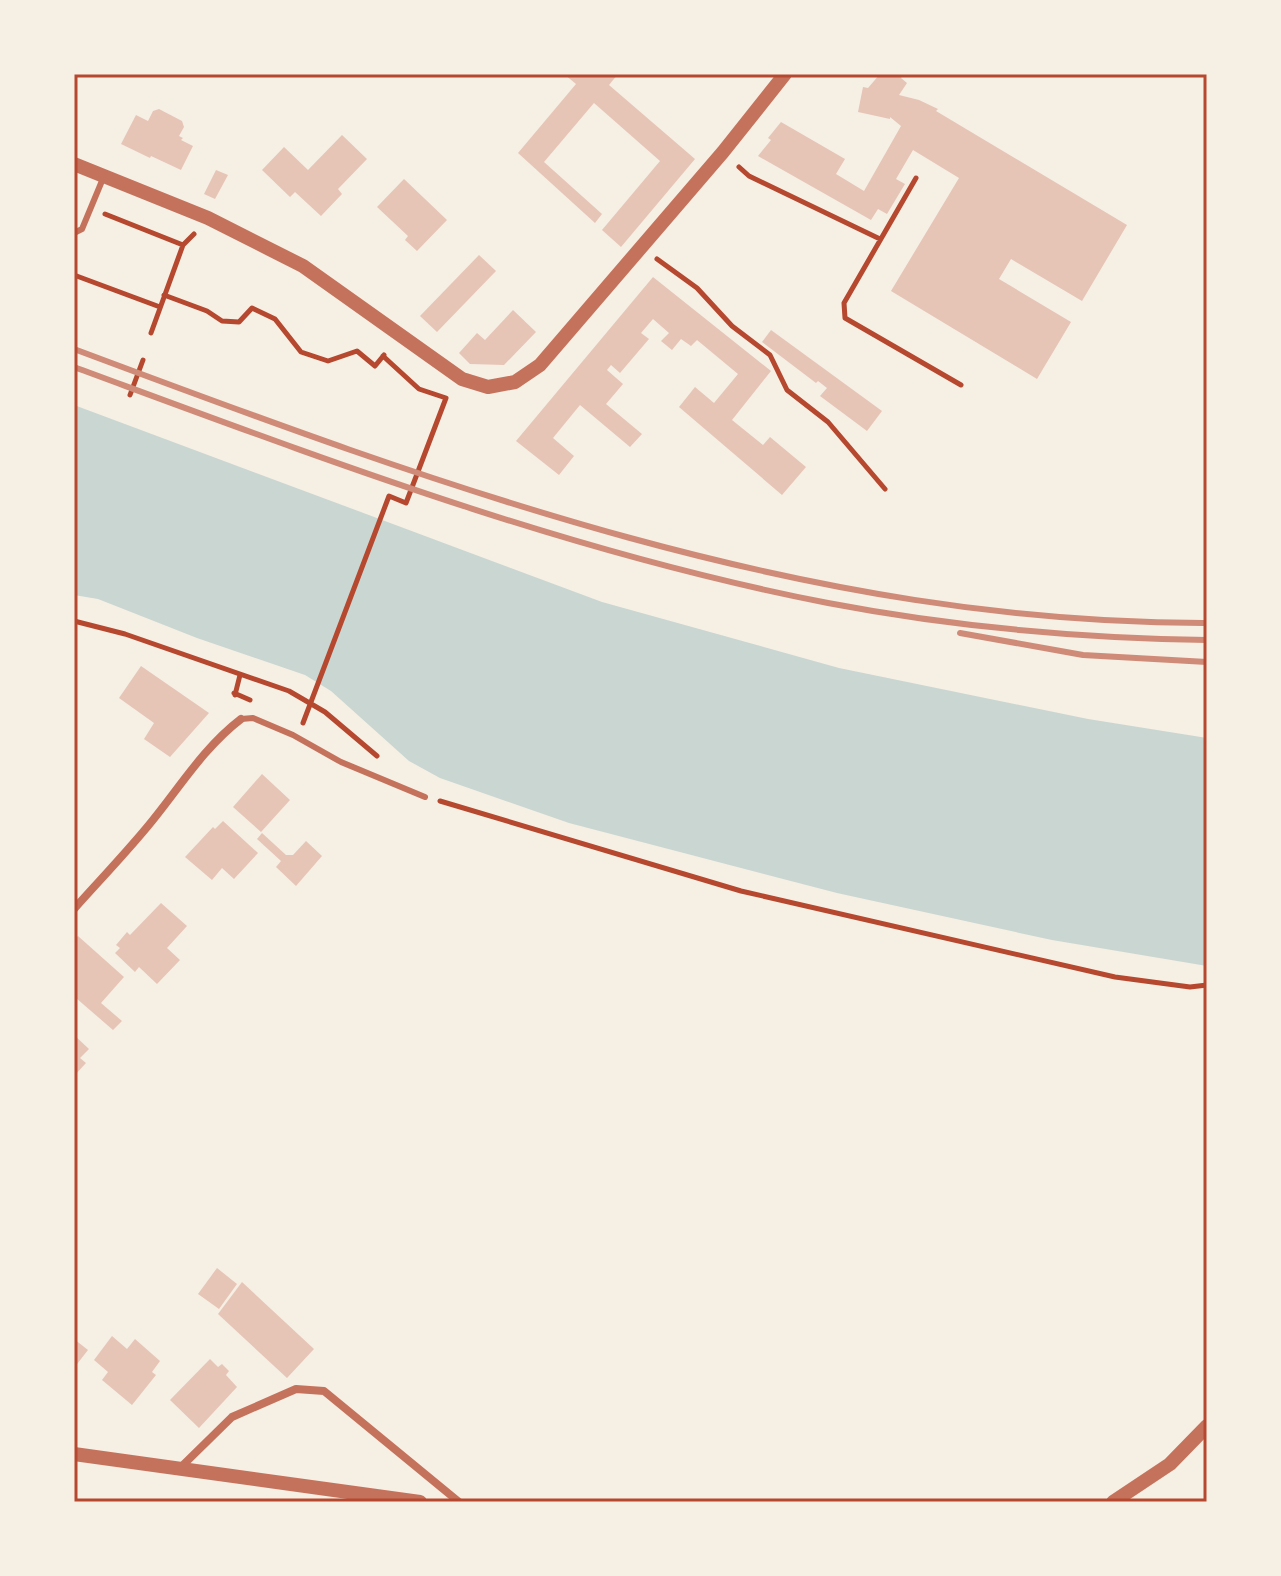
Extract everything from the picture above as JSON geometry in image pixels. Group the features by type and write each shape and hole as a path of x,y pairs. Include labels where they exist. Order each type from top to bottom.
{"street":[{"path":"74,164 208,218 303,266 462,379 488,387 515,382 540,365 723,152 785,74"},
{"path":"74,909 148,826 198,762 241,719"},
{"path":"181,1467 232,1417 296,1389 324,1391 459,1502"},
{"path":"1113,1502 1170,1464 1207,1426"},
{"path":"74,1454 420,1502"}],"lane":[{"path":"74,233 82,229 104,176"},
{"path":"241,719 253,718 293,735 341,762 425,797"}],"path":[{"path":"723,152 749,176 880,239"},
{"path":"916,178 844,303 845,318 961,385"},
{"path":"91,208 183,245"},
{"path":"151,333 183,245 208,218"},
{"path":"640,247 697,288 732,326 770,355 787,390 828,422 885,489"},
{"path":"74,275 160,307"},
{"path":"164,295 207,311 222,321 239,322 252,308 275,319 301,352 328,361 357,351 375,366 403,338"},
{"path":"302,724 389,496 406,503 446,398 419,389 383,356"},
{"path":"130,395 143,360"},
{"path":"74,621 125,634 289,691 325,712 381,759"},
{"path":"240,675 234,693 241,719"},
{"path":"425,797 741,891 1115,977 1190,987 1207,985"}],"shaded area":[{"path":"74,405 602,602 839,668 1088,719 1207,738 1207,966 1052,940 837,893 569,823 440,778 409,761 331,691 305,675 197,638 98,599 74,595"}],"building":[{"path":"564,74 618,74 609,85 695,159 621,247 602,230 660,161 594,103 544,162 602,214 595,223 518,153 576,84"},
{"path":"880,74 904,74 901,78 907,83 899,95 938,109 936,111 1127,225 1082,301 1011,259 999,279 1071,322 1037,379 891,291 959,178 913,150 896,179 905,184 887,214 878,209 871,220 758,156 781,122 845,159 836,174 864,191 901,126 890,117 858,112 863,87 868,88"},
{"path":"159,109 182,121 184,127 179,136 193,146 181,170 121,144 136,115 148,121 153,111"},
{"path":"342,135 367,159 338,189 342,194 321,216 295,192 290,197 262,170 284,147 308,170"},
{"path":"216,170 228,175 215,199 204,194"},
{"path":"404,179 447,220 417,251 405,240 408,236 377,207"},
{"path":"479,255 496,271 437,332 420,316"},
{"path":"653,277 771,371 732,420 763,445 770,437 806,467 782,495 679,407 695,387 714,403 738,374 697,340 691,346 681,339 672,350 661,341 669,333 653,319 641,333 649,339 620,373 611,365 607,370 623,384 606,404 642,434 630,447 580,405 553,438 574,456 559,475 516,441"},
{"path":"513,310 536,332 504,365 470,364 459,353 477,333 485,340"},
{"path":"771,330 882,411 867,431 820,396 827,388 762,342"},
{"path":"141,666 209,713 170,757 144,739 154,723 119,698"},
{"path":"262,774 290,800 261,832 233,807"},
{"path":"223,821 258,853 234,879 222,868 212,880 185,857 213,827 215,829"},
{"path":"262,833 286,855 293,855 306,841 322,856 296,886 276,867 281,861 257,839"},
{"path":"161,903 187,926 167,948 180,960 157,984 139,967 135,972 115,953 120,948 116,945 127,932 130,935"},
{"path":"78,936 124,977 101,1003 122,1021 113,1030 76,998 74,1000 74,940"},
{"path":"74,1035 89,1049 80,1058 86,1063 74,1076"},
{"path":"217,1268 237,1284 219,1309 198,1294"},
{"path":"242,1282 314,1349 287,1378 218,1314"},
{"path":"112,1336 127,1349 135,1339 160,1361 152,1372 156,1375 132,1405 102,1380 108,1372 94,1360"},
{"path":"74,1339 88,1350 74,1368"},
{"path":"210,1359 218,1367 222,1364 229,1371 226,1375 237,1387 199,1428 170,1400"}],"railway":[{"path":"74,349 350,450 489,496 629,538 771,573 914,600 1060,617 1207,623"},
{"path":"74,367 446,500 636,558 731,582 828,603 970,625 1112,637 1207,640"},
{"path":"960,633 1083,655 1207,662"}]}
